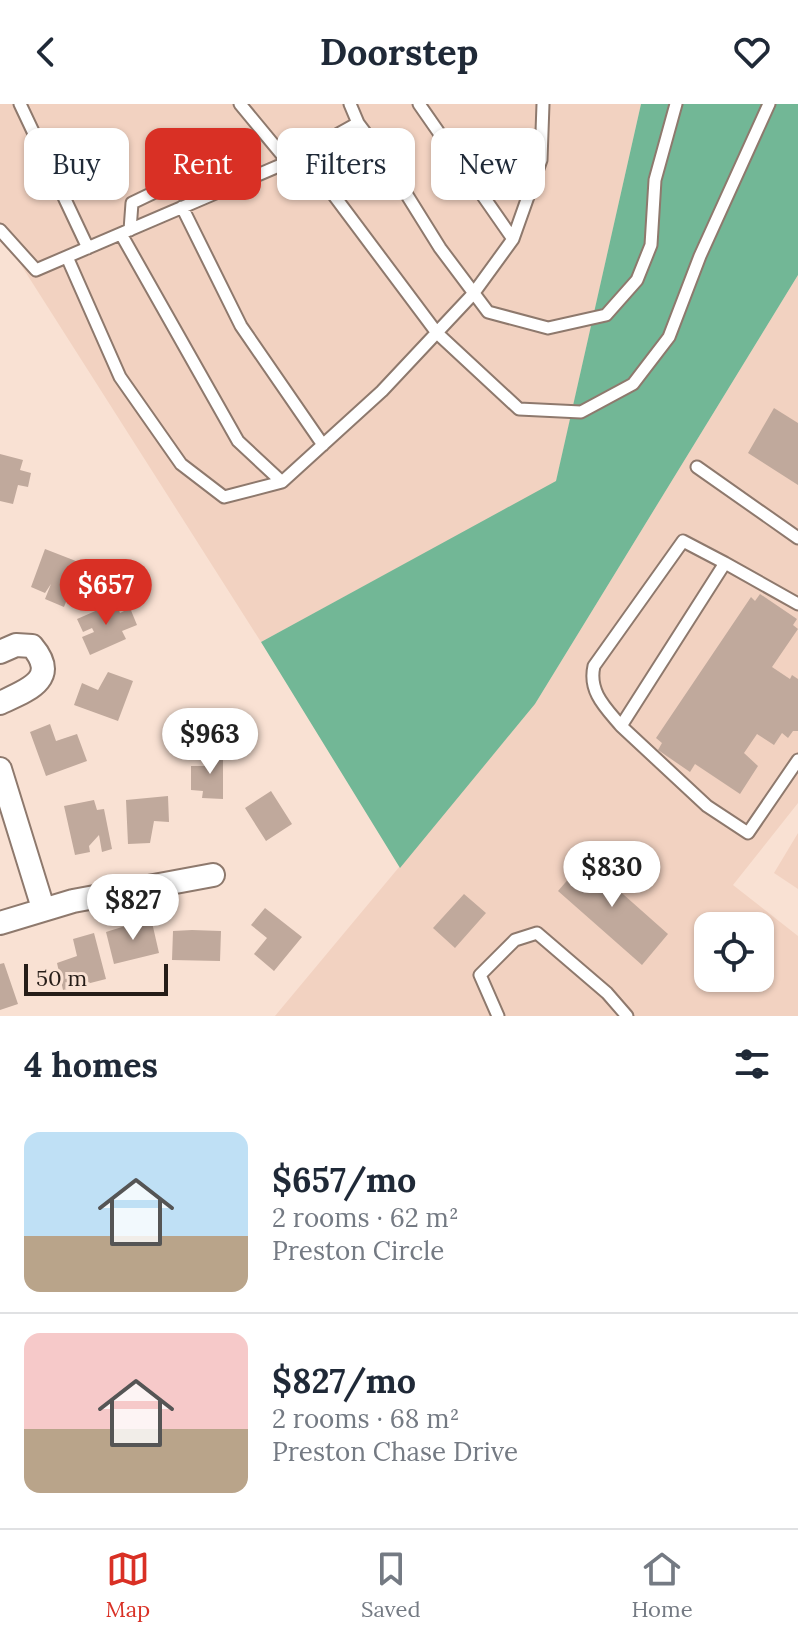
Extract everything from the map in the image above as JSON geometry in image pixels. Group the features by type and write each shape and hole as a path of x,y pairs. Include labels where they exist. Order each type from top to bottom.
{"street":[{"path":"0,652 16,645 32,646 42,658 44,671 39,682 0,703"},
{"path":"0,769 43,908"},
{"path":"0,923 43,908 213,875"}],"lane":[{"path":"20,104 88,248"},
{"path":"240,104 277,149"},
{"path":"349,104 358,123 488,312 548,328 606,315 637,280 651,245 655,180 676,104"},
{"path":"419,104 513,239"},
{"path":"67,257 120,377 181,464 224,497 282,482 382,391 473,294 513,239 541,160 543,104"},
{"path":"337,200 437,333 519,409 581,412 633,384 669,337 700,256 769,104"},
{"path":"349,128 358,123"},
{"path":"145,197 132,203 125,232 238,441 282,482"},
{"path":"0,230 36,270 199,200"},
{"path":"182,207 241,326 323,445"},
{"path":"697,467 798,538"},
{"path":"798,604 683,541 594,666 591,680 598,698 621,726 707,806 748,833 798,760"},
{"path":"621,726 725,563"},
{"path":"498,1016 480,975 515,940 537,933 607,993 627,1016"}],"shaded area":[{"path":"0,104 641,104 556,482 261,642 0,232"},
{"path":"798,275 798,803 733,885 767,912 694,912 694,992 774,992 774,917 798,936 798,1016 275,1016 535,704"},
{"path":"798,833 798,889 774,873"}],"green space":[{"path":"641,104 798,104 798,275 535,704 400,868 261,642 556,481"}],"building":[{"path":"774,408 798,423 798,485 748,453"},
{"path":"0,454 23,460 20,470 31,473 28,487 18,485 13,504 0,501"},
{"path":"45,549 81,563 64,607 45,599 51,584 45,593 31,587"},
{"path":"760,594 797,619 793,625 798,629 772,667 790,679 792,675 798,679 798,731 793,731 788,738 782,733 774,745 757,734 744,753 758,766 740,794 695,764 690,772 658,750 662,743 656,738 751,597 755,601"},
{"path":"116,602 120,613 130,608 137,625 122,631 126,639 90,655 82,637 94,632 92,628 83,632 77,619"},
{"path":"108,672 133,681 118,721 74,705 82,683 98,690"},
{"path":"50,724 56,741 77,734 87,761 46,776 30,732"},
{"path":"211,747 223,747 223,799 202,798 203,791 191,790 191,766 211,766"},
{"path":"271,791 292,824 266,841 245,808"},
{"path":"168,796 169,822 154,821 150,843 128,844 126,800"},
{"path":"94,800 97,810 104,809 112,849 102,852 99,835 89,846 90,852 75,855 64,806"},
{"path":"591,853 621,880 615,887 668,934 642,965 558,891"},
{"path":"464,894 486,913 455,948 433,928"},
{"path":"265,908 302,937 274,971 254,954 267,938 251,925"},
{"path":"151,918 159,953 114,964 106,932"},
{"path":"173,931 221,931 220,961 172,960"},
{"path":"94,933 106,979 63,990 57,963 77,956 73,939"},
{"path":"4,963 18,1004 0,1010 0,964"}]}
